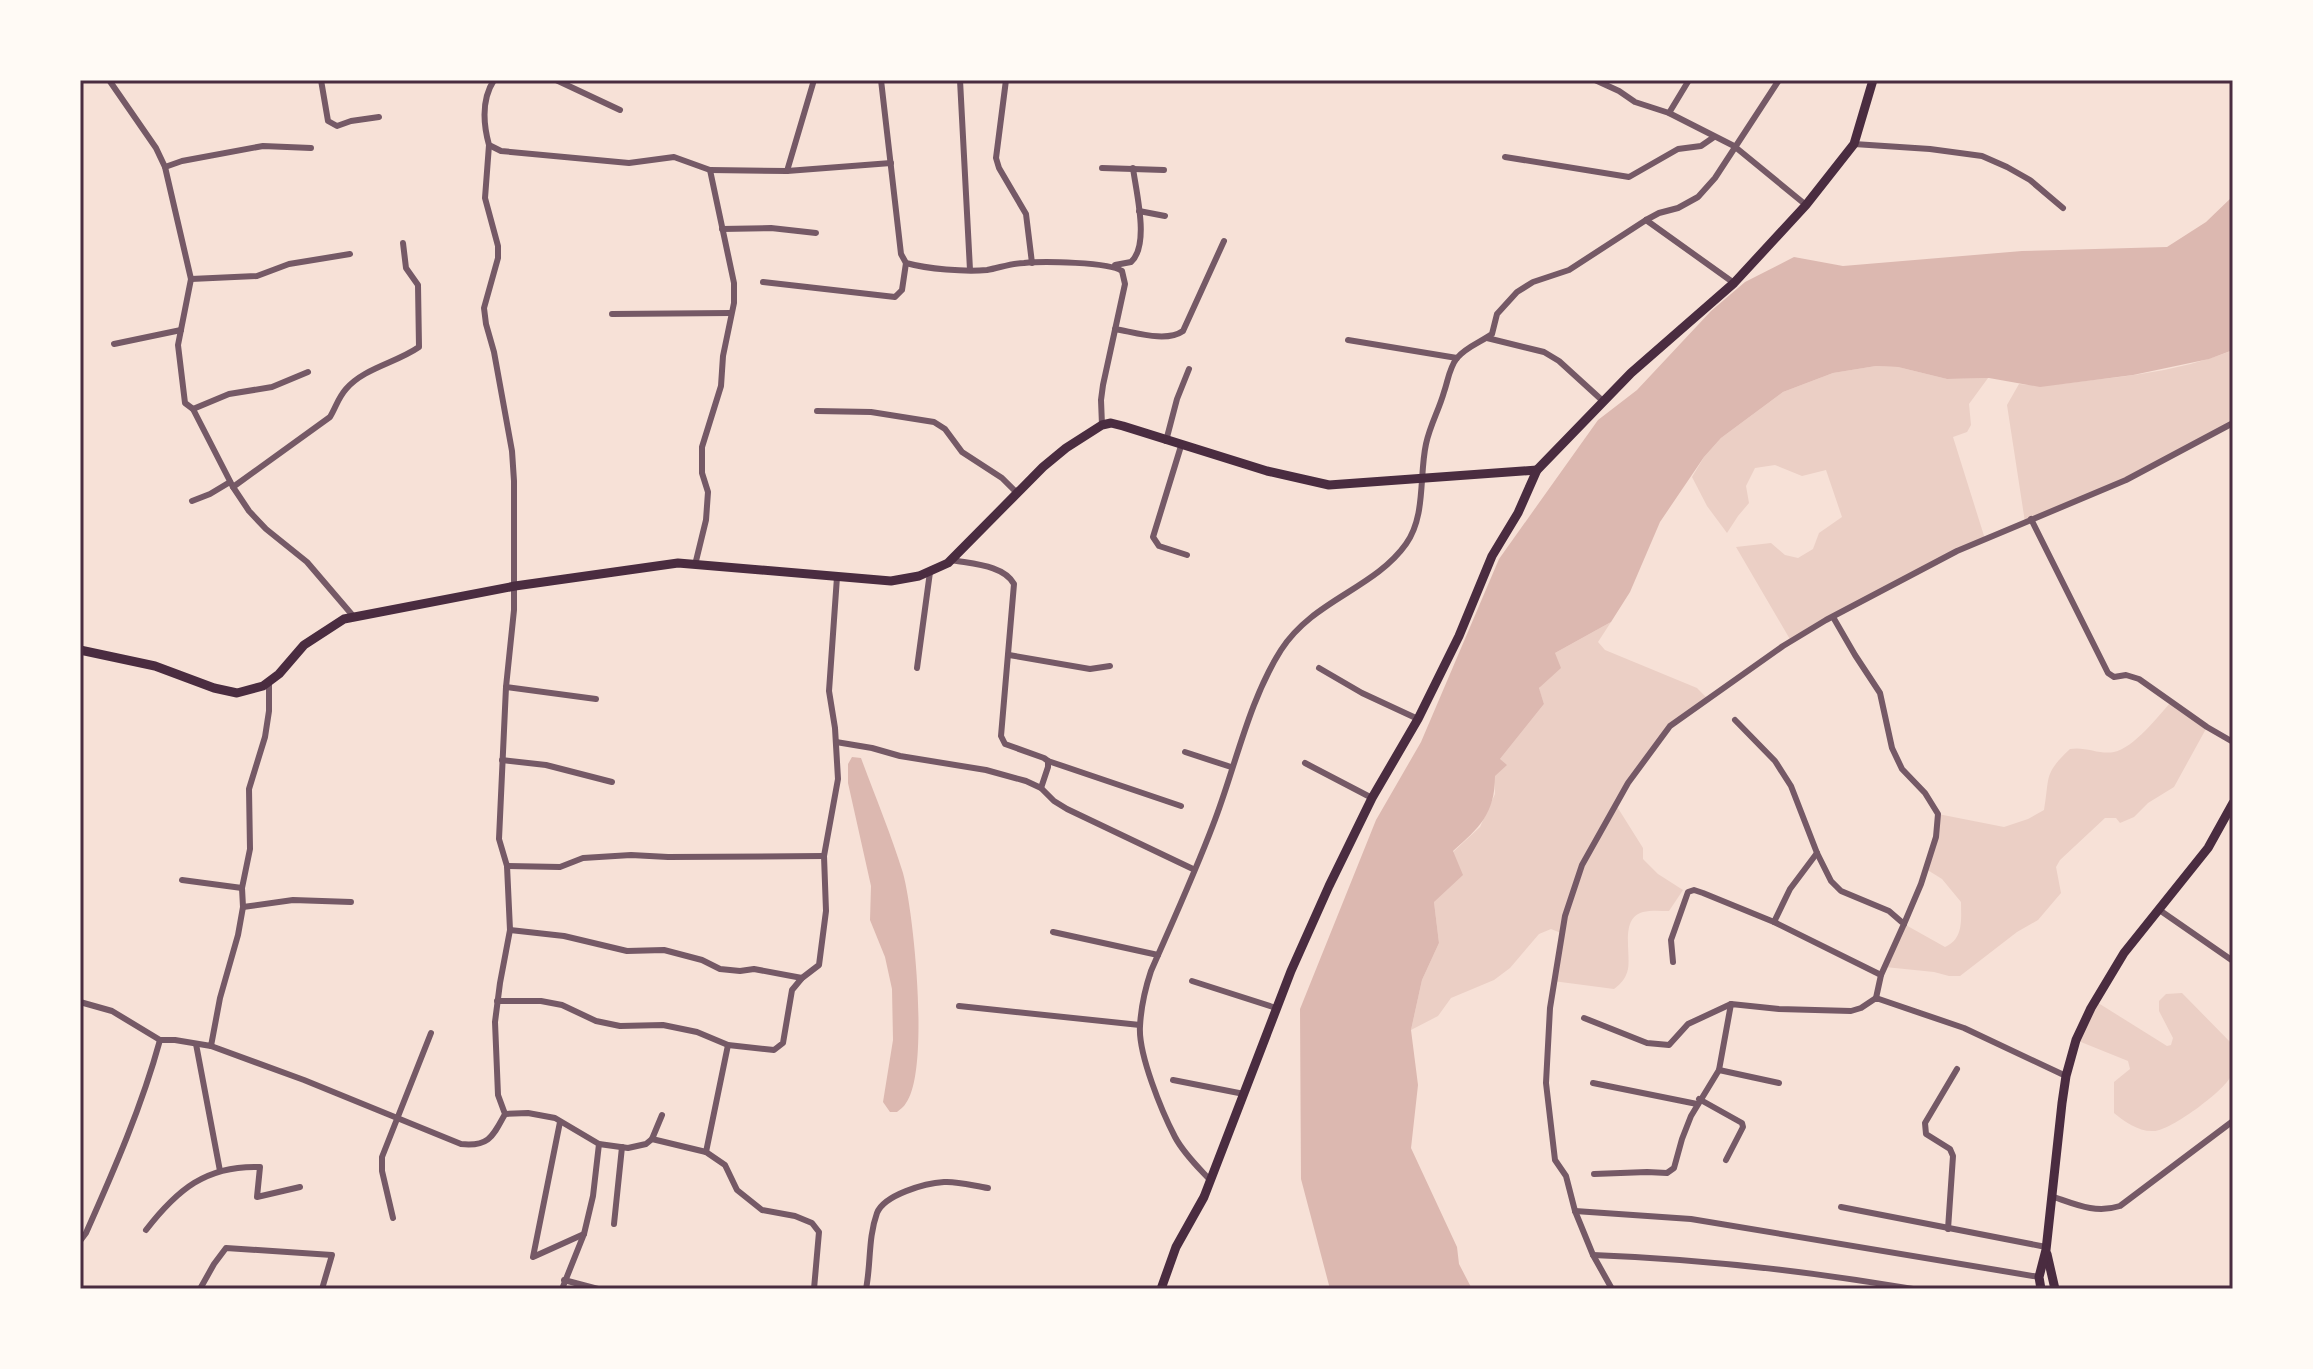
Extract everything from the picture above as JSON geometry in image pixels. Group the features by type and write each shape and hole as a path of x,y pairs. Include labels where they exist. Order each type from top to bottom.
{"main road":[{"path":"1161,1289 1176,1247 1204,1197 1276,1008 1329,886 1372,798 1418,719 1459,636 1492,556 1518,513 1537,470 1631,373 1734,283 1806,205 1854,144 1873,80"},
{"path":"80,650 155,666 214,688 237,693 257,689 269,682 304,645 336,623 515,586 664,564 891,581 930,572 952,560 1066,448 1102,425 1117,424 1267,471 1329,485 1537,470"},
{"path":"2041,1289 2039,1277 2046,1249 2066,1076 2076,1040 2124,953 2208,848 2230,817 2233,803"},
{"path":"2046,1249 2055,1289"}],"street":[{"path":"109,80 156,148 165,167 191,279 178,345 185,403 193,409 231,485 266,529 307,562 354,617"},
{"path":"321,80 328,121 337,126 379,117"},
{"path":"494,80 487,91 483,124 489,145 485,198 498,246 498,258 484,308 512,451 514,481 514,610 506,687 499,839 507,866 510,930 495,1022 498,1095 505,1114"},
{"path":"556,80 620,110"},
{"path":"787,171 814,80"},
{"path":"763,282 895,297 902,290 906,263 901,254 881,80"},
{"path":"960,80 970,270"},
{"path":"1006,80 996,158 1026,214 1032,263"},
{"path":"1595,80 1635,102 1669,113 1734,146 1806,205"},
{"path":"1619,91 1624,80"},
{"path":"1669,113 1689,80"},
{"path":"1210,1180 1175,1137 1149,1075 1140,1025 1144,995 1158,955 1214,824 1231,767 1271,669 1289,640 1315,612 1385,566 1407,544 1418,515 1431,422 1457,358 1492,334 1497,314 1517,292 1533,282 1569,270 1646,220 1698,197 1715,178 1779,80"},
{"path":"1505,157 1629,177 1678,149 1701,146 1714,137"},
{"path":"1854,144 1982,156 2030,180 2063,208"},
{"path":"489,145 501,151 629,163 674,157 710,170 787,171 891,163"},
{"path":"165,167 204,156 263,146 311,148"},
{"path":"1102,168 1164,170"},
{"path":"906,263 970,270 1032,263 1124,265 1139,251 1141,233 1133,168"},
{"path":"695,565 706,520 708,492 702,473 702,447 721,386 734,303 734,283 710,170"},
{"path":"1139,211 1165,216"},
{"path":"1646,220 1734,283"},
{"path":"722,229 771,228 816,233"},
{"path":"1115,329 1169,336 1183,331 1224,241"},
{"path":"192,501 231,485 330,417 336,402 361,376 419,347 418,285 406,268 403,243"},
{"path":"191,279 257,276 289,264 350,254"},
{"path":"1102,425 1101,400 1125,284 1122,271 1112,266"},
{"path":"612,314 731,313"},
{"path":"114,344 181,330"},
{"path":"1487,338 1544,352 1559,361 1604,402"},
{"path":"1348,340 1457,358"},
{"path":"1166,441 1189,369"},
{"path":"193,409 229,394 272,387 308,372"},
{"path":"817,411 871,412 934,422 945,429 962,452 1002,478 1017,493"},
{"path":"1612,1289 1593,1255 1575,1211 1566,1176 1555,1160 1546,1083 1553,981 1565,916 1582,865 1628,783 1670,726 1783,646 1957,551 2126,480 2233,423"},
{"path":"1181,446 1153,537 1159,546 1187,555"},
{"path":"2031,519 2108,673 2114,677 2126,675 2139,679 2233,742"},
{"path":"952,560 1002,571 1010,577 1015,591 1002,741 1048,761 1181,806"},
{"path":"917,668 930,572"},
{"path":"497,1001 541,1001 562,1005 596,1021 620,1026 663,1025 697,1032 728,1045 779,1048 783,1043 792,990 819,965 826,911 824,856 838,779 829,691 837,577"},
{"path":"1584,1018 1647,1043 1669,1045 1688,1024 1731,1004 1851,1011 1876,998 1881,975 1921,884 1936,837 1938,814 1935,805 1902,769 1892,748 1880,693 1833,617"},
{"path":"1009,655 1090,669 1110,666"},
{"path":"1319,668 1362,693 1418,719"},
{"path":"211,1046 243,907 242,888 250,849 249,789 265,737 269,682"},
{"path":"506,687 596,699"},
{"path":"1735,720 1775,761 1791,786 1831,881 1841,891 1889,911 1904,924"},
{"path":"836,742 986,770 1026,781 1041,788 1067,809 1193,869"},
{"path":"1185,752 1231,767"},
{"path":"502,760 546,765 612,782"},
{"path":"1041,788 1048,761"},
{"path":"1305,763 1372,798"},
{"path":"1774,922 1790,889 1817,853"},
{"path":"507,866 560,867 583,858 631,855 824,856"},
{"path":"182,880 242,888"},
{"path":"1673,962 1671,940 1688,892 1694,890 1774,922 1881,975"},
{"path":"243,907 293,900 351,902"},
{"path":"2158,909 2233,961"},
{"path":"510,930 564,936 627,951 664,950 702,960 720,969 754,969 802,978"},
{"path":"1053,932 1158,955"},
{"path":"1192,981 1276,1008"},
{"path":"1876,998 1964,1028 2066,1076"},
{"path":"80,1002 112,1011 160,1040 211,1046 461,1144 478,1146 488,1140 505,1114"},
{"path":"1594,1174 1667,1173 1674,1168 1698,1102 1719,1070 1731,1004"},
{"path":"959,1006 1140,1025"},
{"path":"393,1218 382,1171 382,1157 431,1033"},
{"path":"80,1241 120,1157 160,1040"},
{"path":"196,1044 220,1171"},
{"path":"706,1152 728,1045"},
{"path":"1948,1229 1952,1151 1926,1134 1924,1129 1957,1069"},
{"path":"1719,1070 1779,1083"},
{"path":"1173,1080 1244,1094"},
{"path":"1593,1083 1698,1102 1742,1123 1743,1127 1726,1160"},
{"path":"505,1114 528,1113 555,1118 599,1144 622,1147 646,1144 652,1139 662,1115"},
{"path":"2051,1196 2090,1209 2108,1210 2120,1206 2233,1121"},
{"path":"560,1122 533,1257 584,1234"},
{"path":"652,1139 706,1152 725,1165 737,1190 762,1210 795,1216 812,1223 819,1232 814,1289"},
{"path":"562,1289 584,1234 593,1196 599,1144"},
{"path":"614,1224 622,1147"},
{"path":"146,1230 164,1206 181,1191 199,1179 220,1171 260,1167 257,1197 300,1187"},
{"path":"866,1289 871,1237 878,1211 884,1203 910,1190 945,1181 988,1188"},
{"path":"1841,1207 2046,1249"},
{"path":"1575,1211 1691,1219 2039,1277"},
{"path":"200,1289 226,1248 332,1255 322,1289"},
{"path":"1593,1255 1669,1259 1854,1279 1913,1289"},
{"path":"564,1280 598,1289"}],"shaded area":[{"path":"2233,196 2233,350 2209,359 2133,375 2040,387 1989,378 1947,379 1898,367 1876,366 1833,373 1783,392 1721,438 1704,457 1660,522 1630,592 1611,622 1555,653 1561,668 1539,688 1544,704 1500,759 1507,765 1495,776 1492,801 1484,819 1453,851 1463,875 1434,902 1439,943 1422,980 1411,1030 1418,1085 1411,1148 1457,1247 1459,1264 1472,1289 1330,1289 1301,1179 1300,1009 1376,820 1421,742 1499,559 1598,420 1637,390 1711,311 1745,282 1794,257 1843,266 2022,251 2167,247 2206,222"},
{"path":"2233,350 2233,423 2126,480 2025,522 2007,405 2019,384 2056,384 2146,373 2199,362"},
{"path":"1876,366 1898,367 1947,379 1988,378 1969,404 1971,425 1967,432 1953,437 1985,539 1791,641 1736,547 1771,543 1785,555 1798,558 1813,549 1819,533 1842,517 1826,470 1802,476 1775,465 1755,468 1746,486 1749,503 1727,533 1707,506 1692,477 1721,438 1783,392 1833,373"},
{"path":"1611,622 1598,642 1605,650 1697,688 1708,699 1670,726 1616,805 1643,848 1643,859 1658,874 1683,890 1669,911 1643,912 1631,921 1628,969 1614,989 1553,981 1561,933 1551,929 1539,934 1510,968 1494,980 1451,998 1438,1016 1411,1030 1422,980 1439,943 1434,902 1453,852 1480,827 1495,794 1495,776 1500,759 1544,704 1539,689 1555,653"},
{"path":"2172,701 2207,727 2174,787 2148,803 2134,817 2120,823 2116,818 2105,818 2060,860 2056,867 2061,893 2038,920 2017,932 1960,976 1885,967 1904,924 1945,947 1958,934 1961,902 1942,879 1926,869 1938,814 2004,827 2028,819 2044,810 2051,771 2070,749 2109,753 2122,749 2145,731"},
{"path":"852,757 861,758 888,829 903,873 911,921 918,991 917,1059 913,1086 905,1104 897,1112 890,1112 883,1102 893,1040 892,989 885,957 870,920 871,886 848,783 848,764"},
{"path":"2182,993 2233,1045 2232,1073 2218,1091 2184,1118 2162,1129 2143,1130 2114,1113 2114,1082 2130,1069 2128,1061 2076,1040 2095,1001 2167,1046 2171,1045 2173,1038 2159,1011 2159,1001 2166,994"}]}
